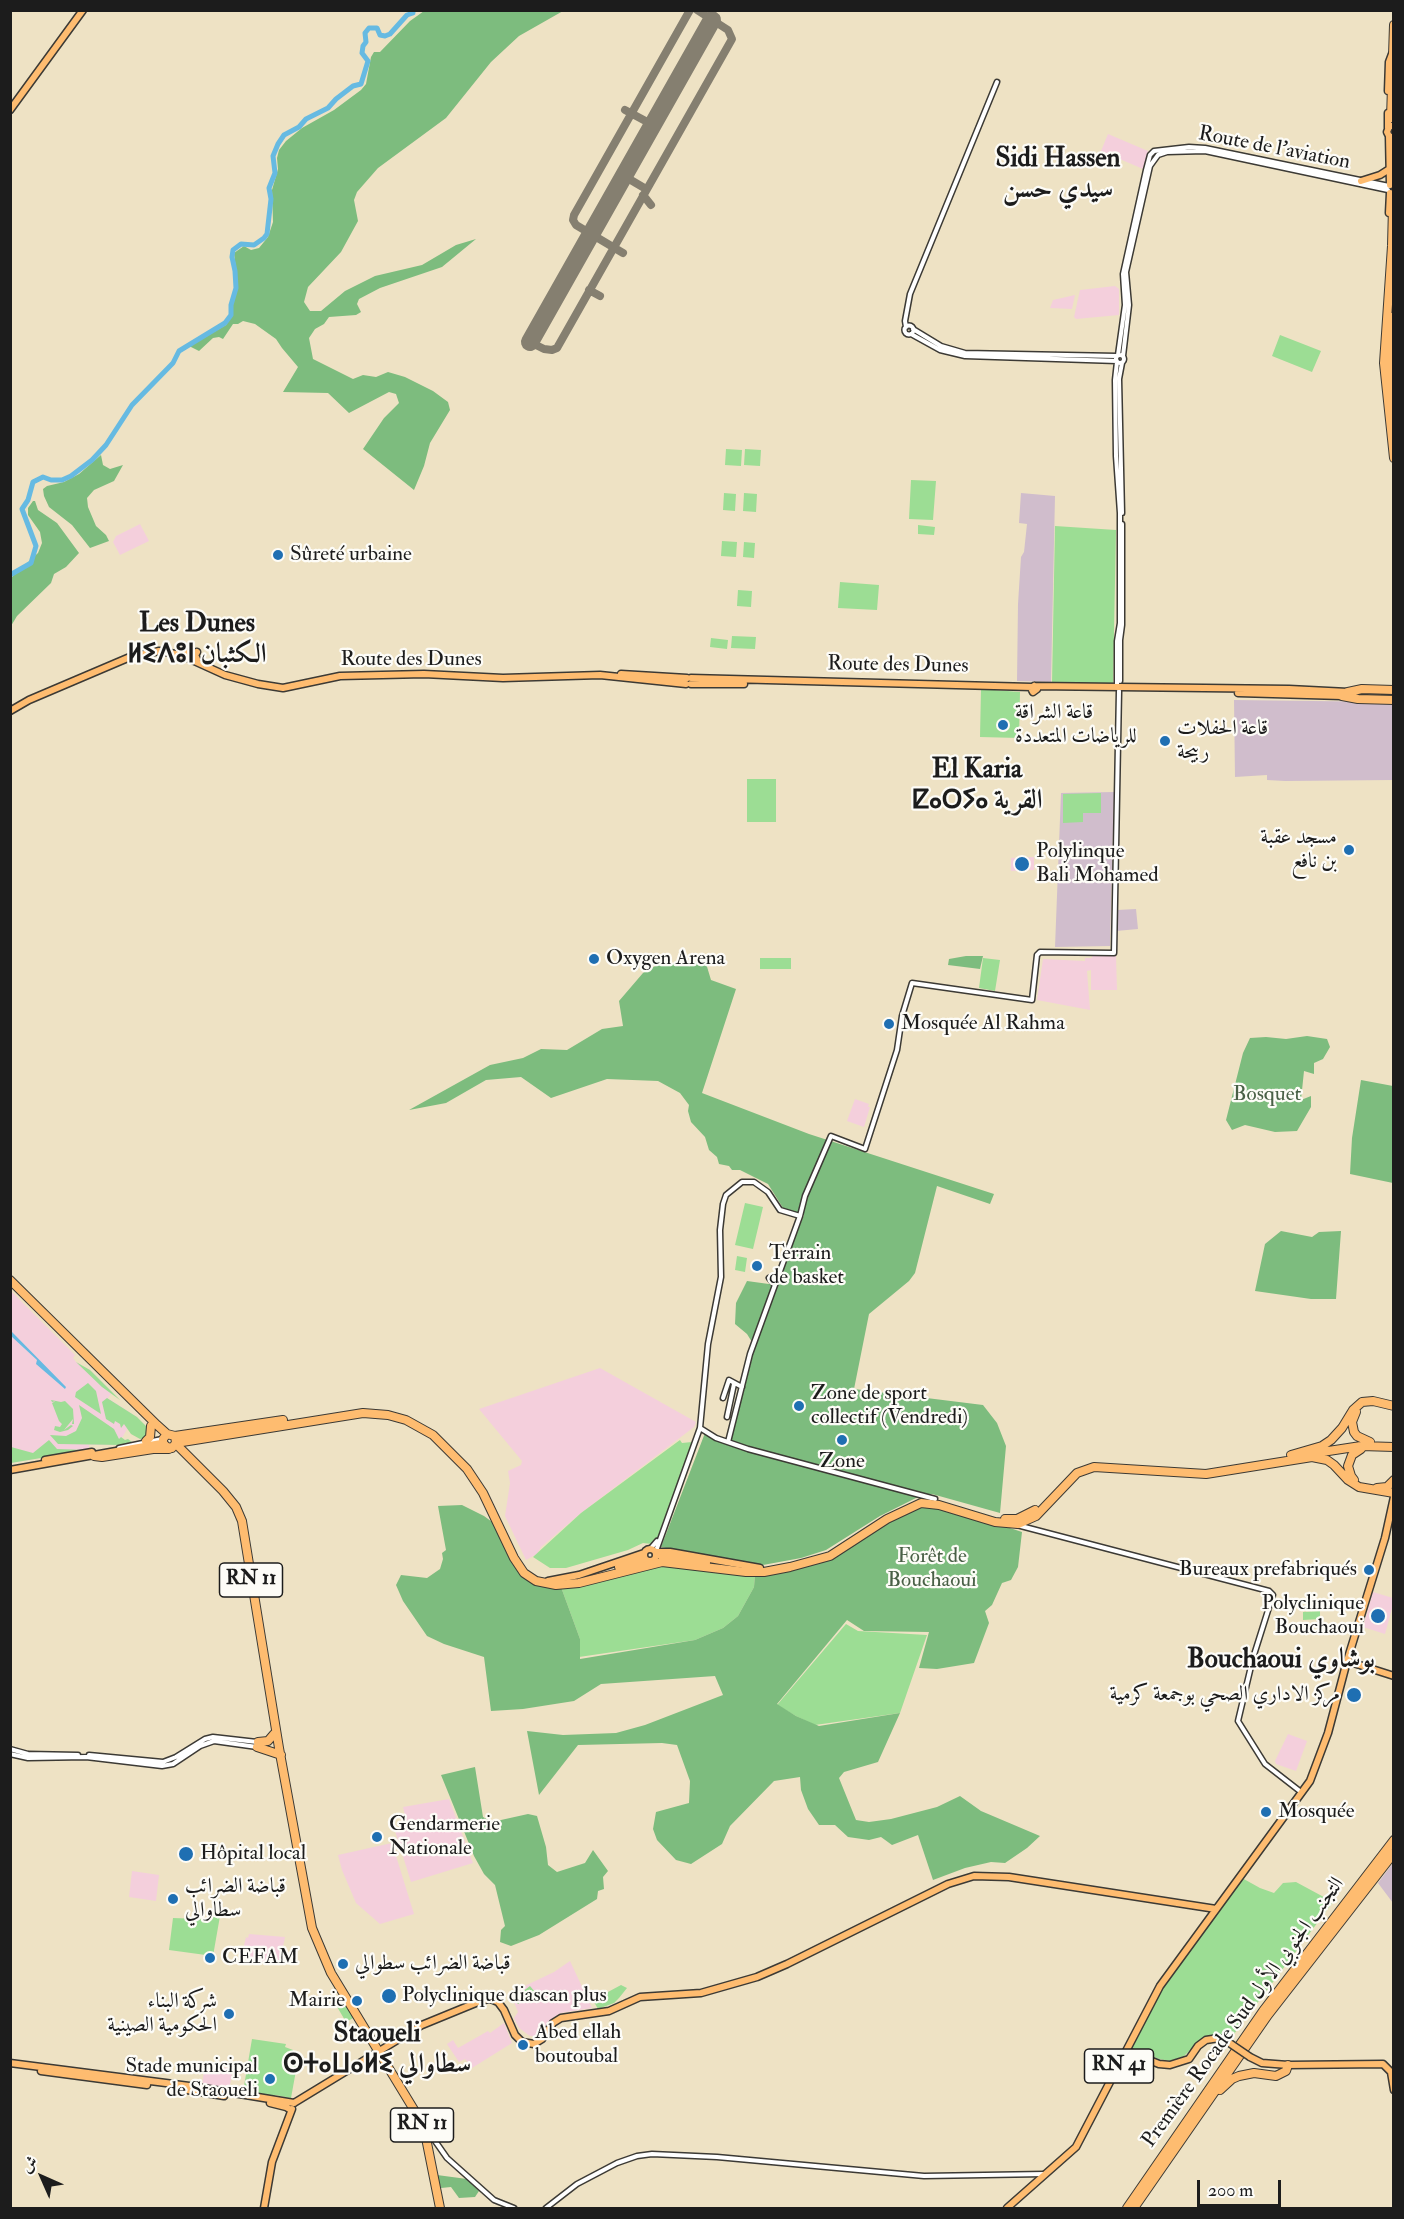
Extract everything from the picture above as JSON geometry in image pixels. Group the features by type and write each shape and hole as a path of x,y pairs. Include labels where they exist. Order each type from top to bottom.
{"highway":[{"path":"1391,123 1394,25"},
{"path":"1393,207 1385,380 1394,458"},
{"path":"1394,280 1392,343 1394,403"},
{"path":"1345,694 1358,699 1394,695"},
{"name":"Route des Dunes","path":"1345,694 1394,695"},
{"name":"RN 11","path":"10,1280 223,1491 236,1507 242,1521 278,1744 312,1928 331,1973 419,2118 430,2141 440,2208"},
{"name":"RN 11","path":"10,1284 151,1426 172,1442"},
{"path":"172,1442 270,1424 363,1413 388,1415 417,1425 441,1442 476,1482 514,1558 524,1573 542,1584 556,1586 662,1562 764,1572 824,1558 887,1519 921,1503 939,1505 995,1522 1013,1524 1025,1522 1034,1517 1072,1477 1088,1468 1206,1474 1289,1457 1322,1446 1342,1428 1353,1410 1362,1402 1373,1401 1394,1407"},
{"path":"1370,1444 1354,1431 1352,1422 1356,1411 1370,1405 1394,1407"},
{"path":"94,1454 102,1457 163,1448 172,1442 369,1409 399,1413 422,1422 446,1441 476,1473 525,1566 535,1576 548,1581 573,1580 642,1557"},
{"path":"146,1441 151,1434 151,1426"},
{"path":"1370,1444 1352,1455 1348,1471 1355,1481 1378,1490 1387,1487 1394,1480"},
{"path":"655,1554 727,1567 760,1568 786,1565 826,1553 910,1503 922,1499 935,1499 992,1517 1017,1519 1036,1509 1069,1473 1088,1464 1203,1470 1370,1444 1391,1444"},
{"path":"1289,1457 1312,1457 1327,1461 1354,1484 1393,1493"},
{"path":"258,1745 268,1741 278,1744"},
{"path":"258,1745 278,1744"},
{"name":"Première Rocade Sud التجنب الجنوبي الأول","path":"1126,2208 1263,2011 1394,1840"},
{"name":"Première Rocade Sud التجنب الجنوبي الأول","path":"1134,2208 1236,2060 1394,1853"},
{"path":"1236,2060 1241,2071 1280,2073"},
{"path":"1201,2111 1232,2079 1249,2073 1274,2076 1286,2071 1288,2065"}],"main road":[{"path":"10,103 81,10"},
{"path":"10,110 81,10"},
{"path":"1388,314 1385,303 1391,189 1391,123"},
{"path":"1361,181 1380,176 1391,168"},
{"name":"Route des Dunes","path":"10,706 138,650 164,647 193,655 225,675 283,688 340,676 424,674 503,678 600,675 689,681 1345,694"},
{"name":"Route des Dunes","path":"10,711 29,700 142,653 159,651 193,655"},
{"path":"10,1467 172,1442"},
{"name":"RN 41","path":"1007,2208 1076,2147 1160,1986 1310,1781 1319,1760 1383,1543 1393,1493"},
{"path":"642,1557 646,1550 661,1558 730,1570"},
{"path":"569,1584 655,1554"},
{"path":"1347,1661 1394,1676"},
{"path":"264,2208 272,2162 294,2103 428,2022 483,2000 491,1999 498,2002 515,2035 522,2042 530,2044 542,2039 553,2023 561,2018 597,2014 640,1997 701,1993 757,1977 948,1884 974,1876 1009,1876 1216,1909"},
{"path":"1127,2051 1159,2064 1170,2065 1187,2060 1200,2043 1219,2038 1259,2062 1288,2065 1383,2064 1392,2072 1394,2090"},
{"path":"10,2065 197,2087 294,2103"},
{"path":"10,2065 236,2097 278,2104 291,2110"}],"street":[{"path":"997,82 910,294 906,314 910,329 935,348 960,356 1118,359 1123,356 1129,305 1126,272 1150,166 1158,155 1194,150 1210,152 1391,189"},
{"name":"Route de l'aviation","path":"1118,359 1125,305 1123,274 1146,170 1150,155 1154,151 1178,147 1205,148 1391,189"},
{"path":"728,1442 750,1354 800,1216 805,1196 831,1136 865,1149 897,1050 902,1016 912,983 1032,1000 1037,955 1040,952 1114,953 1122,507 1118,359"},
{"path":"655,1554 700,1428 708,1344 721,1277 720,1230 726,1195 742,1182 754,1182 768,1192 780,1210 800,1216"},
{"path":"769,1278 774,1284"},
{"path":"723,1398 729,1380 742,1387"},
{"path":"727,1417 734,1384"},
{"path":"700,1428 728,1442 935,1499"},
{"path":"119,1449 146,1441 172,1442"},
{"path":"1034,1517 1032,1521 1035,1526 1044,1532"},
{"path":"1013,1524 1269,1591 1273,1595 1247,1680 1238,1721 1265,1764 1302,1793"},
{"path":"1269,1591 1274,1589"},
{"path":"10,1752 28,1758 86,1757 162,1766 173,1764 200,1746 214,1741 258,1745"},
{"path":"430,2141 494,2200 514,2208"},
{"path":"546,2208 577,2184 617,2163 637,2156 670,2153 924,2176 1049,2173"},
{"path":"1024,2175 1034,2185"}],"shaded area":[{"path":"1108,134 1148,151 1143,169 1101,151"},
{"path":"1115,286 1119,289 1119,315 1076,319 1074,317 1080,290"},
{"path":"1075,295 1072,309 1050,308 1053,300"},
{"path":"1021,493 1055,496 1051,682 1017,681 1018,604 1021,557 1024,552 1027,524 1019,523"},
{"path":"140,524 149,541 120,555 113,542 116,536"},
{"path":"1234,700 1393,702 1393,780 1285,781 1267,780 1267,775 1235,777"},
{"path":"1114,792 1110,946 1055,947 1061,793"},
{"name":"Polylinque Bali Mohamed","path":"1034,857 1034,870 1011,871 1011,858"},
{"path":"1136,909 1138,929 1116,931 1117,910"},
{"path":"1092,956 1116,956 1117,990 1091,990 1091,970 1087,971 1090,1010 1037,1000 1043,959 1085,961 1085,958 1092,958"},
{"path":"855,1099 869,1104 868,1107 870,1107 864,1127 847,1121"},
{"path":"10,1290 75,1355 73,1358 76,1362 90,1370 112,1392 108,1398 137,1417 140,1439 127,1429 122,1438 132,1442 120,1445 89,1445 89,1450 11,1463"},
{"path":"600,1368 696,1422 694,1427 581,1513 541,1547 537,1554 526,1560 505,1516 510,1483 508,1471 521,1465 522,1461 479,1409"},
{"name":"Polyclinique Bouchaoui","path":"1373,1592 1393,1598 1385,1634 1363,1627"},
{"path":"1288,1734 1307,1741 1296,1771 1276,1764 1275,1761"},
{"path":"449,1799 473,1863 411,1882 395,1831 408,1828 403,1807"},
{"path":"392,1843 414,1914 380,1924 356,1903 338,1855"},
{"path":"1393,1863 1393,1903 1378,1883"},
{"path":"132,1871 159,1875 156,1901 129,1897"},
{"path":"249,1934 285,1937 279,1965 241,1958 246,1937 248,1938"},
{"path":"570,1961 592,2008 561,2013 554,2017 539,2036 530,2036 519,2028 514,2018 518,2012 510,1993 554,1972"},
{"path":"504,2023 512,2043 472,2068 465,2059 459,2062 447,2044 453,2040 458,2048 488,2031 490,2033"},
{"path":"205,2064 233,2069 229,2090 202,2085"}],"green space":[{"path":"424,11 563,11 519,36 491,62 446,118 378,168 357,192 354,200 358,221 341,252 308,287 304,302 310,311 321,311 345,291 375,276 422,265 456,245 476,239 442,267 380,288 359,299 357,304 361,312 356,315 329,317 324,324 315,329 309,338 313,359 353,379 363,375 376,377 388,372 405,377 433,391 448,402 450,410 430,443 414,490 363,449 384,418 399,403 396,394 389,392 349,413 328,393 283,392 298,367 276,339 255,324 243,321 233,324 223,339 213,338 199,351 189,346 226,325 232,315 232,305 238,286 234,253 244,246 251,250 259,248 268,237 273,222 272,190 278,169 279,150 302,128 334,110 361,90 366,84 374,52 380,52 410,21"},
{"path":"1280,335 1321,351 1312,372 1272,356"},
{"path":"726,449 742,450 741,466 725,465"},
{"path":"745,449 761,450 760,466 744,465"},
{"path":"101,455 103,465 110,469 123,465 114,481 94,490 87,498 88,507 96,526 109,541 90,548 72,525 49,507 43,489 79,474"},
{"path":"911,480 936,481 933,520 909,519"},
{"path":"724,493 736,494 735,511 723,510"},
{"path":"744,493 757,494 756,512 743,511"},
{"path":"33,501 38,510 57,523 79,553 66,567 54,574 51,583 17,616 11,626 11,578 38,553 42,543 40,532 28,515 28,508"},
{"path":"918,525 935,527 934,535 918,534"},
{"path":"1055,526 1116,530 1113,684 1052,683"},
{"path":"722,541 737,542 736,557 721,556"},
{"path":"744,542 755,543 754,558 743,557"},
{"path":"840,582 879,585 877,610 838,608"},
{"path":"738,590 752,591 751,607 737,606"},
{"path":"732,636 756,637 755,649 731,648"},
{"path":"711,638 728,640 727,649 710,647"},
{"path":"981,689 1020,692 1019,738 980,737"},
{"path":"747,779 776,779 776,822 747,822"},
{"path":"1101,793 1101,813 1083,813 1083,822 1063,823 1063,794"},
{"path":"983,956 980,969 948,965 949,959"},
{"path":"760,958 791,958 791,969 760,969"},
{"path":"983,958 1000,960 995,991 979,988"},
{"name":"Forêt de Bouchaoui","path":"705,960 711,980 736,989 702,1093 809,1134 994,1194 990,1204 937,1186 915,1273 909,1281 869,1314 854,1389 983,1405 997,1423 1006,1446 1000,1513 932,1494 916,1498 880,1516 826,1550 801,1558 763,1565 661,1547 705,1433 714,1440 730,1445 755,1347 747,1334 735,1324 736,1303 747,1281 776,1285 804,1215 783,1208 768,1184 740,1170 732,1170 729,1166 719,1164 717,1157 709,1150 705,1137 691,1122 689,1105 680,1093 658,1081 607,1079 551,1098 521,1077 486,1080 446,1103 409,1110 490,1065 523,1058 541,1049 567,1050 602,1029 623,1026 619,1001 643,973 659,964 694,964"},
{"name":"Bosquet","path":"1307,1036 1327,1039 1330,1047 1323,1059 1314,1063 1314,1074 1304,1071 1301,1100 1311,1096 1311,1107 1297,1131 1275,1132 1245,1125 1232,1130 1226,1120 1243,1053 1250,1038 1286,1039"},
{"path":"1361,1080 1393,1086 1393,1183 1350,1174 1352,1138"},
{"path":"745,1203 763,1207 753,1249 735,1245"},
{"path":"1281,1231 1312,1237 1319,1232 1341,1231 1336,1299 1311,1299 1255,1291 1265,1244"},
{"path":"737,1256 747,1258 745,1272 735,1270"},
{"path":"76,1362 90,1370 120,1400 102,1387"},
{"path":"88,1383 96,1391 101,1414 75,1397 76,1392"},
{"path":"107,1398 137,1417 148,1428 145,1438 140,1439 131,1434 124,1424 121,1428 120,1424 115,1421 114,1424 106,1419 102,1402"},
{"path":"65,1401 73,1409 74,1424 72,1424 73,1419 64,1430 73,1426 68,1430 60,1432 54,1430 55,1426 60,1427 62,1424 52,1403"},
{"path":"79,1405 114,1429 119,1439 121,1437 132,1442 120,1445 58,1444 50,1435 66,1436 76,1431 82,1418"},
{"path":"49,1440 57,1449 89,1450 11,1463 11,1447 33,1453"},
{"path":"680,1440 682,1443 692,1442 656,1542 643,1543 628,1550 566,1568 550,1568 533,1557 581,1513"},
{"name":"Forêt de Bouchaoui","path":"920,1504 949,1508 1022,1532 1018,1567 1011,1580 1002,1583 992,1605 985,1611 989,1623 974,1663 937,1669 919,1668 929,1632 864,1631 847,1620 777,1704 796,1716 819,1726 900,1713 878,1762 844,1772 839,1778 856,1820 869,1822 891,1819 937,1807 960,1796 981,1811 1040,1836 1005,1863 991,1862 965,1868 933,1880 918,1835 892,1845 881,1837 869,1840 848,1837 835,1825 819,1825 808,1809 801,1790 800,1777 774,1781 730,1826 722,1844 691,1864 676,1860 657,1840 653,1829 656,1812 689,1803 690,1781 677,1745 662,1743 578,1745 539,1795 527,1731 563,1735 616,1733 645,1725 723,1695 715,1676 601,1684 574,1701 523,1709 491,1711 484,1657 427,1636 403,1601 396,1585 401,1575 427,1578 440,1569 442,1553 446,1550 438,1506 462,1505 499,1527 517,1568 530,1582 543,1586 561,1587 580,1639 580,1659 695,1640 723,1628 738,1616 754,1587 755,1574 816,1563"},
{"path":"661,1565 706,1569 719,1573 755,1574 754,1587 738,1616 723,1628 695,1640 579,1657 580,1639 561,1587"},
{"path":"1320,1611 1320,1619 1303,1620 1303,1612"},
{"path":"846,1624 858,1631 927,1635 900,1713 815,1725 777,1705"},
{"path":"475,1767 483,1817 492,1822 528,1814 537,1816 546,1847 548,1865 557,1872 585,1863 593,1850 608,1871 603,1877 604,1889 598,1891 597,1899 539,1935 511,1946 500,1942 501,1930 505,1926 495,1885 484,1874 474,1856 441,1775"},
{"path":"1242,1878 1274,1893 1283,1883 1296,1882 1333,1902 1231,2038 1217,2035 1204,2037 1184,2056 1170,2061 1132,2048 1163,1988"},
{"path":"220,1916 213,1956 169,1950 173,1918 201,1919"},
{"path":"621,1985 627,1988 619,1998 614,2003 598,2009 593,2000"},
{"path":"530,1986 535,1992 518,2004 514,1998"},
{"path":"345,2000 355,2017 346,2022 336,2005"},
{"name":"Stade municipal de Staoueli","path":"252,2039 286,2044 285,2047 293,2050 294,2064 297,2065 291,2098 243,2092"},
{"path":"437,2175 467,2179 479,2191 475,2197 459,2198 451,2187 441,2188"}],"water":[{"path":"12,1332 66,1387 65,1389 36,1364 37,1360 11,1336"}],"waterway":[{"path":"10,575 31,563 36,546 22,509 28,500 33,482 43,477 62,480 92,460 106,445 132,405 173,363 179,351 225,323 231,315 231,305 236,288 233,250 241,244 254,245 267,234 271,199 269,188 275,173 273,156 278,144 284,135 299,127 306,119 328,108 353,86 361,84 368,61 362,53 366,42 365,33 369,28 377,28 380,35 390,34 407,15 413,13 413,10"}],"taxiway":[{"path":"623,253 576,225 573,220 574,215 690,10"},
{"path":"530,342 544,349 557,348 732,39 728,30 697,10"},
{"path":"625,110 653,125"},
{"path":"624,176 646,189"},
{"path":"643,195 651,205"},
{"path":"589,290 600,296"}],"runway":[{"path":"530,342 712,20"}],"tunnel":[{"path":"640,1560 661,1555"}],"place":[{"name":"Sûreté urbaine","path":"278,555"},
{"name":"قاعة الشراقة للرياضات المتعددة","path":"1003,725"},
{"name":"قاعة الحفلات ربيحة","path":"1165,741"},
{"name":"مسجد عقبة بن نافع","path":"1349,850"},
{"name":"Polylinque Bali Mohamed","path":"1022,864"},
{"name":"Oxygen Arena","path":"594,959"},
{"name":"Mosquée Al Rahma","path":"889,1024"},
{"name":"Terrain de basket","path":"757,1266"},
{"name":"Zone de sport collectif (Vendredi)","path":"799,1406"},
{"name":"Zone","path":"842,1440"},
{"name":"Bureaux prefabriqués","path":"1369,1570"},
{"name":"Polyclinique Bouchaoui","path":"1378,1616"},
{"name":"مركز الاداري الصحي بوجمعة كرمية","path":"1354,1695"},
{"name":"Mosquée","path":"1266,1812"},
{"name":"Gendarmerie Nationale","path":"377,1837"},
{"name":"Hôpital local","path":"186,1854"},
{"name":"قباضة الضرائب سطاوالي","path":"173,1899"},
{"name":"CEFAM","path":"210,1958"},
{"name":"قباضة الضرائب سطوالي","path":"343,1964"},
{"name":"Polyclinique diascan plus","path":"389,1996"},
{"name":"Mairie","path":"357,2001"},
{"name":"شركة البناء الحكومية الصينية","path":"229,2014"},
{"name":"Abed ellah boutoubal","path":"523,2045"},
{"name":"Stade municipal de Staoueli","path":"270,2079"}],"district":[{"name":"Sidi Hassen سيدي حسن","path":"1058,176"},
{"name":"Les Dunes ⵍⵉⴷⵓⵏ الكثبان","path":"197,640"},
{"name":"El Karia ⵇⴰⵔⵢⴰ القرية","path":"977,786"},
{"name":"Bouchaoui بوشاوي","path":"1281,1661"},
{"name":"Staoueli ⵙⵜⴰⵡⴰⵍⵉ سطاوالي","path":"377,2050"}]}
